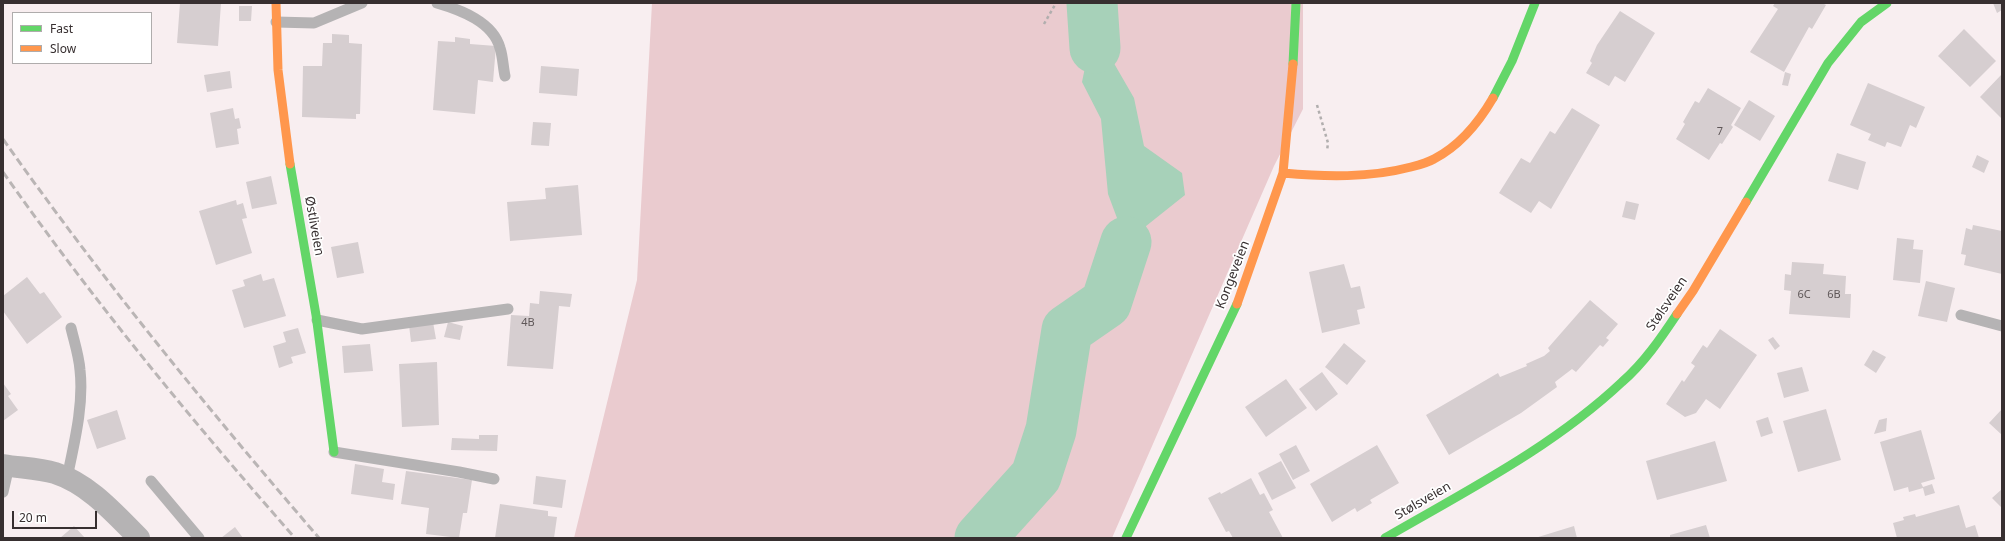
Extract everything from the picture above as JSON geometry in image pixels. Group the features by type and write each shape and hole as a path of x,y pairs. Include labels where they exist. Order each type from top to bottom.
{"street":[{"name":"Østliveien","path":"276,3 281,104 317,320 334,452"},
{"name":"Kongeveien","path":"1126,538 1240,297 1283,173 1293,70 1296,3"},
{"path":"1283,173 1325,177 1364,176 1396,171 1433,160 1462,140 1483,113 1504,80 1535,3"},
{"name":"Stølsveien","path":"1385,538 1504,469 1572,424 1623,382 1657,343 1693,291 1828,63 1852,30 1871,12 1887,3"},
{"path":"6,465 37,469 67,478 86,489 109,507 139,538"}],"lane":[{"path":"276,22 314,22 362,3"},
{"path":"437,3 454,8 474,18 493,33 500,48 505,76"},
{"path":"317,320 362,329 508,309"},
{"path":"1962,315 2002,326"},
{"path":"67,478 80,392 80,370 71,328"},
{"path":"334,452 494,479"},
{"path":"3,492 6,465"},
{"path":"151,481 199,538"}],"path":[{"path":"1044,24 1056,3"},
{"path":"1316,103 1328,143 1325,177"}],"shaded area":[{"path":"652,3 1303,3 1303,109 1274,166 1112,538 574,538 637,280"},
{"path":"1104,46 1134,98 1144,146 1182,173 1185,195 1126,242 1108,194 1101,119 1082,82 1089,48"}],"building":[{"path":"180,3 221,3 218,46 177,43"},
{"path":"1775,3 1822,3 1826,5 1812,29 1809,27 1784,72 1750,52 1778,9 1773,6"},
{"path":"1993,3 2002,3 2002,10 1997,13"},
{"path":"239,6 252,6 251,21 239,21"},
{"path":"1620,11 1655,33 1625,82 1615,76 1609,86 1586,73 1592,63 1590,61 1597,45"},
{"path":"1964,29 1996,61 1970,87 1938,56"},
{"path":"332,34 349,35 349,43 362,44 360,114 356,114 356,119 302,117 303,66 322,66 323,43 332,43"},
{"path":"455,37 470,39 470,44 496,46 493,82 478,80 475,114 433,110 438,41 455,42"},
{"path":"541,66 579,69 577,96 539,93"},
{"path":"230,71 232,88 207,92 204,75"},
{"path":"1785,72 1791,74 1788,86 1782,85"},
{"path":"2002,74 2002,119 1980,97"},
{"path":"1868,83 1925,107 1916,128 1910,125 1901,147 1887,142 1885,147 1868,140 1871,134 1850,125"},
{"path":"1708,88 1741,108 1731,125 1733,127 1709,160 1676,139 1685,124 1683,122 1695,101 1699,103"},
{"path":"1749,100 1775,116 1760,141 1734,125"},
{"path":"233,108 235,119 239,118 241,128 237,129 239,144 216,148 210,113"},
{"path":"1572,108 1600,125 1551,209 1539,201 1531,213 1499,193 1521,158 1530,163 1550,131 1555,134"},
{"path":"533,122 551,123 549,146 531,145"},
{"path":"1837,153 1866,162 1858,190 1828,181"},
{"path":"1977,155 1989,161 1984,173 1972,167"},
{"path":"271,176 277,204 252,209 246,182"},
{"path":"578,185 582,235 510,241 507,202 546,199 545,188"},
{"path":"236,200 237,205 243,203 247,218 242,219 252,253 216,265 199,211"},
{"path":"1626,201 1639,204 1635,220 1622,217"},
{"path":"1973,225 2002,231 2002,274 1964,265 1966,255 1961,254 1966,228 1972,230"},
{"path":"1897,238 1914,240 1913,249 1923,250 1920,283 1893,280"},
{"path":"358,242 364,273 337,278 331,247"},
{"path":"1792,262 1824,264 1823,274 1846,276 1845,294 1851,294 1850,318 1789,314 1791,291 1784,290 1785,274 1791,275"},
{"path":"1344,264 1351,288 1360,286 1365,308 1357,310 1360,324 1322,333 1309,272"},
{"path":"261,274 263,281 274,278 286,316 244,328 232,290 245,286 243,280"},
{"path":"27,277 40,294 44,292 62,317 27,344 3,311 3,296"},
{"path":"1926,281 1955,288 1947,322 1918,316"},
{"path":"540,291 572,294 570,307 559,306 553,369 507,366 511,315 529,316 530,303 539,304"},
{"path":"1590,300 1618,324 1606,338 1609,340 1603,347 1600,345 1576,372 1572,369 1555,382 1557,387 1521,413 1449,455 1426,415 1498,373 1500,377 1527,366 1526,364 1544,356 1550,351 1548,348"},
{"path":"433,322 436,339 411,342 409,325"},
{"path":"448,322 463,326 460,340 444,337"},
{"path":"298,328 306,353 291,357 293,363 279,368 273,346 286,342 283,332"},
{"path":"1720,329 1757,355 1720,409 1706,399 1696,413 1685,417 1666,404 1682,380 1684,382 1695,366 1691,363 1703,345 1707,348"},
{"path":"1773,337 1780,346 1775,350 1768,340"},
{"path":"1344,343 1366,361 1347,385 1325,367"},
{"path":"370,344 373,371 344,373 342,346"},
{"path":"1873,350 1886,357 1876,373 1864,365"},
{"path":"437,362 439,425 402,427 399,364"},
{"path":"1802,367 1809,391 1784,398 1777,373"},
{"path":"1322,372 1338,394 1316,411 1299,389"},
{"path":"1286,379 1307,408 1266,437 1245,407"},
{"path":"3,383 11,394 8,396 18,410 3,421"},
{"path":"1826,409 1841,460 1798,472 1783,421"},
{"path":"2002,409 2002,435 1989,423"},
{"path":"117,410 126,439 97,449 87,420"},
{"path":"1768,417 1773,433 1761,437 1756,421"},
{"path":"1887,418 1886,431 1874,434 1879,420"},
{"path":"1921,430 1935,479 1921,483 1923,487 1932,484 1935,493 1925,496 1923,488 1909,492 1908,487 1894,491 1880,442"},
{"path":"479,435 498,435 497,451 451,450 452,438 479,439"},
{"path":"1715,441 1727,481 1657,500 1646,461"},
{"path":"1296,445 1310,471 1293,480 1279,454"},
{"path":"1377,445 1399,483 1370,500 1372,503 1357,512 1355,508 1332,522 1310,484"},
{"path":"1281,461 1296,488 1272,500 1258,473"},
{"path":"355,464 384,469 382,482 395,484 393,500 351,494"},
{"path":"406,471 472,480 467,513 463,513 459,538 426,534 429,508 401,504"},
{"path":"536,476 566,480 562,508 533,504"},
{"path":"1251,478 1260,495 1264,493 1273,510 1269,512 1283,538 1233,538 1229,531 1226,532 1208,498 1220,492 1221,494"},
{"path":"2002,489 2002,508 1992,498"},
{"path":"500,504 548,511 548,516 557,517 554,538 495,538"},
{"path":"1959,505 1966,528 1975,525 1979,538 1897,538 1893,523 1904,520 1903,517 1915,514 1916,517"},
{"path":"1706,525 1710,538 1670,538 1670,535"},
{"path":"74,526 85,538 60,538"},
{"path":"1574,526 1577,538 1535,538"},
{"path":"235,527 243,538 221,538"}],"waterway":[{"path":"1092,3 1095,48"},
{"path":"980,538 1036,476 1051,430 1067,330 1106,303 1126,242"}],"railway":[{"path":"3,139 78,242 156,342 196,392 319,538"},
{"path":"3,172 72,267 144,359 181,405 295,538"}],"traffic: fast":[{"path":"1293,64 1296,3"},
{"path":"1493,98 1512,61 1535,3"},
{"path":"1746,202 1828,63 1861,22 1887,3"},
{"path":"290,164 316,315 334,452"},
{"path":"1126,538 1237,304"},
{"path":"1385,538 1508,467 1567,427 1595,405 1638,367 1652,350 1677,314"}],"traffic: slow":[{"path":"276,3 278,70 290,164"},
{"path":"1237,304 1283,173 1293,64"},
{"path":"1283,173 1331,176 1363,175 1395,171 1426,163 1443,154 1468,133 1493,98"},
{"path":"1677,314 1693,291 1746,202"}]}
